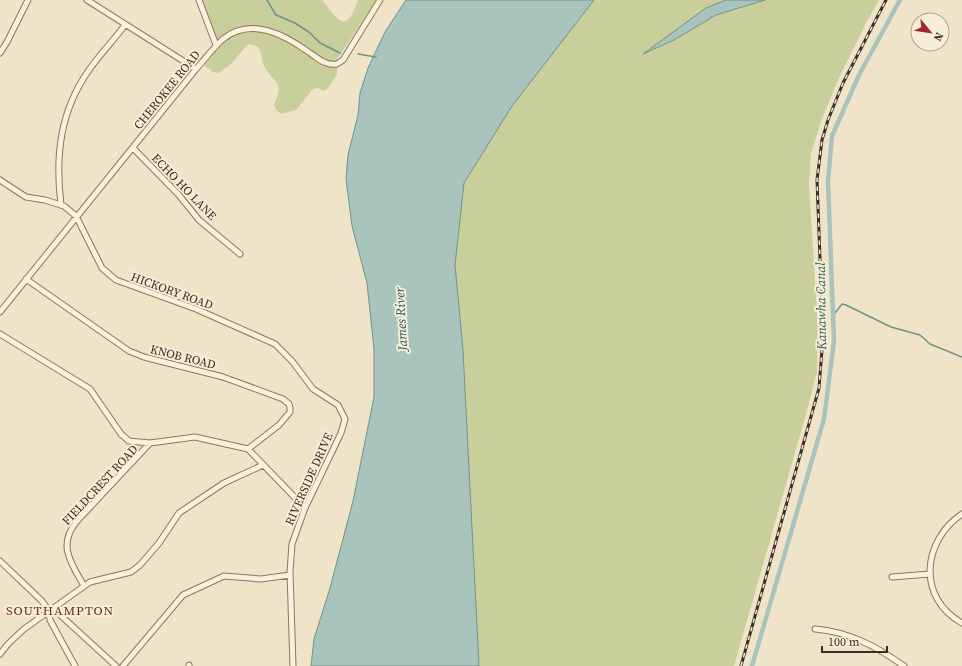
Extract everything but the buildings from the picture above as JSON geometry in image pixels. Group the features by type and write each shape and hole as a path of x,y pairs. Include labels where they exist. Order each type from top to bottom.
{"street":[{"path":"0,53 8,42 28,0"},
{"path":"87,0 196,69"},
{"path":"199,0 216,46"},
{"name":"CHEROKEE ROAD","path":"0,312 196,69 216,46 228,36 252,29 264,30 287,38 326,63 337,64 343,60 380,0"},
{"path":"61,205 59,174 63,124 69,107 88,72 125,24"},
{"name":"ECHO HO LANE","path":"133,148 178,194 199,220 240,254"},
{"name":"HICKORY ROAD","path":"0,180 26,197 45,200 61,205 76,216 102,268 116,280 196,309 275,344 292,361 313,389 338,405 344,419"},
{"name":"KNOB ROAD","path":"26,279 128,351 144,357 222,377 283,399 290,404 290,412 286,417 248,449"},
{"path":"0,334 90,389 121,434 129,441 150,443 195,437 248,449 305,508"},
{"name":"RIVERSIDE DRIVE","path":"293,666 290,575 292,544 305,508 341,433 344,419"},
{"name":"FIELDCREST ROAD","path":"84,586 69,555 67,536 77,521 150,443"},
{"path":"0,654 24,629 84,586 103,578 131,572 140,565 159,543 180,513 224,483 263,465"},
{"path":"962,514 951,523 936,543 932,554 930,574 934,592 939,602 948,613 962,623"},
{"path":"0,562 42,601 50,611 58,613 116,666"},
{"path":"892,577 930,574"},
{"path":"123,666 183,595 224,576 262,579 290,575"},
{"path":"50,611 50,620 75,666"},
{"path":"814,629 836,632 859,639 881,650 904,666"}],"green space":[{"path":"202,0 322,0 333,14 342,21 346,21 350,18 354,11 358,0 377,0 337,59 337,74 328,88 324,91 318,88 313,89 296,110 281,114 276,110 274,104 279,87 265,68 261,52 258,47 250,44 247,45 231,64 218,73 213,72 206,67 205,64 219,47"},
{"path":"594,0 879,0 838,80 822,119 811,153 809,185 818,328 817,372 734,666 479,666 463,350 455,265 464,183 512,106"}],"water":[{"name":"James River","path":"406,0 594,0 512,106 464,183 455,265 463,350 479,666 311,666 314,639 330,588 353,501 374,397 374,349 367,283 352,226 346,179 348,155 358,115 360,93 368,68 385,32"},
{"path":"726,0 765,0 716,15 674,40 643,54 706,8"}],"waterway":[{"path":"267,0 276,15 295,23 309,32 320,43 340,53"},
{"name":"Kanawha Canal","path":"752,666 824,419 834,341 828,181 832,136 859,75 900,0"},
{"path":"358,54 376,57"},
{"path":"835,313 842,304 846,305 891,327 920,335 930,344 962,357"}],"railway":[{"path":"741,666 819,388 823,337 817,180 822,140 828,120 843,83 886,0"}],"district":[{"name":"SOUTHAMPTON","path":"60,610"}]}
